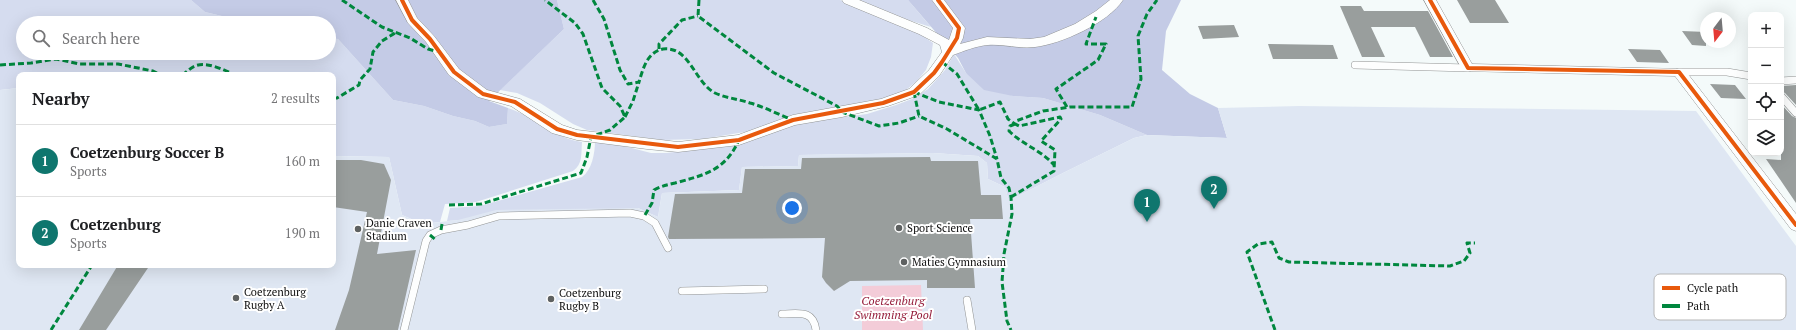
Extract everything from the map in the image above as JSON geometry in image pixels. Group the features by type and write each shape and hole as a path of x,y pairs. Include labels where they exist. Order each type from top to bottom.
{"street":[{"path":"402,0 412,20 430,39 454,72 483,94 515,102 557,129 576,135 678,147 739,140 793,120 842,112 883,103 914,92 934,73 956,38 959,28 938,0"},
{"path":"848,0 923,31 944,43 948,52"},
{"path":"948,52 970,44 988,41 1022,44 1051,39 1080,27 1109,9 1117,0"},
{"path":"1430,0 1468,68 1679,72 1796,225"}],"lane":[{"path":"1355,65 1468,68"},
{"path":"1679,72 1727,72 1748,76"},
{"path":"1784,81 1796,80"},
{"path":"1784,99 1796,113"},
{"path":"404,330 426,241 430,235 441,230 468,225 499,216 630,213 646,215 656,223 661,230 668,248"},
{"path":"682,291 764,289"},
{"path":"967,300 972,330"},
{"path":"782,314 804,314 812,316 816,330"}],"shaded area":[{"path":"0,0 191,0 205,12 222,16 16,16 16,60 336,60 336,39 338,39 393,100 424,106 453,116 475,121 489,127 507,124 508,108 528,117 561,136 574,141 582,142 581,155 580,162 573,171 476,202 445,204 440,222 423,224 402,215 389,157 336,156 336,72 16,72 16,88 0,90"},
{"path":"191,0 557,0 564,29 489,101 508,108 507,124 489,127 475,121 453,116 424,106 393,100 338,39 336,39 336,16 222,16 205,12"},
{"path":"557,0 840,0 919,33 933,43 931,57 926,70 917,81 906,90 884,99 792,115 774,125 751,131 702,139 662,140 587,130 573,124 540,103 517,93 500,90 564,29"},
{"path":"859,0 908,0 931,27 905,19"},
{"path":"908,0 1181,0 1166,31 1162,70 1190,94 1218,108 1227,138 1147,135 1100,115 1043,98 1013,96 984,90 966,73 958,58"},
{"path":"954,54 966,73 1013,96 1043,98 1100,115 1147,135 1134,138 1014,198 1008,198 1005,187 988,179 987,163 978,156 933,153 799,155 798,166 742,167 739,190 662,193 658,217 638,208 447,221 450,208 480,206 582,177 591,166 595,141 616,144 651,153 667,153 751,141 792,124 867,114 896,105 912,99 928,89 945,70"},
{"path":"16,88 16,268 336,268 336,156 389,157 402,215 423,224 458,220 496,210 638,208 658,217 662,193 739,190 742,167 798,166 799,155 933,153 978,156 987,163 988,179 1005,187 1008,198 1014,198 1134,138 1147,135 1227,138 1218,108 1299,106 1696,111 1796,246 1796,330 0,330 0,90"}],"water":[{"name":"Coetzenburg Swimming Pool","path":"921,285 923,330 862,330 862,286"}],"building":[{"path":"1457,0 1495,0 1509,23 1470,23"},
{"path":"1340,6 1361,6 1364,11 1428,11 1453,57 1430,57 1415,27 1371,27 1385,57 1362,57"},
{"path":"1234,25 1239,37 1203,39 1198,26"},
{"path":"1682,31 1700,32 1700,46 1692,45"},
{"path":"1268,44 1333,45 1338,59 1273,59"},
{"path":"1628,49 1660,50 1669,63 1637,62"},
{"path":"1710,84 1735,85 1746,99 1721,98"},
{"path":"1796,85 1796,105 1784,92 1784,86"},
{"path":"1784,107 1796,118 1796,203 1766,159 1781,160 1781,156 1784,156"},
{"name":"Sport Science","path":"930,157 931,161 978,161 981,195 1001,195 1003,219 970,219 975,288 927,288 927,280 850,281 834,291 822,277 825,238 669,239 668,237 675,194 742,193 745,169 801,169 802,158"},
{"path":"336,160 361,160 384,164 391,180 377,254 416,250 398,330 335,330 349,290 367,212 336,207"},
{"path":"116,268 148,268 106,330 79,330"}],"marked path":[{"path":"342,0 382,27 410,38 428,49 439,52"},
{"path":"449,205 481,204 581,173 587,157 591,137 610,130 625,117 620,106 602,88 583,34 575,23 545,0"},
{"path":"593,0 604,19 620,70 628,84 639,82 647,60 654,52 665,49 674,50 687,60 702,82 713,92 751,103 793,120"},
{"path":"699,0 698,16 774,73 837,106 842,112 879,126 899,123 919,116"},
{"path":"1011,197 1054,171 1055,150 1041,141 1061,119 1060,117 1019,126 1015,124 1016,121 1043,111 1070,107 1132,107 1141,79 1138,36 1147,14 1157,0"},
{"path":"659,49 659,44 682,20 698,16"},
{"path":"1067,107 1056,89 1098,60 1106,44 1086,44 1096,17"},
{"path":"336,98 359,85 360,80 370,69 373,52 382,41 395,33"},
{"path":"0,65 50,60"},
{"path":"61,60 80,64 118,64 155,72"},
{"path":"942,62 957,74 979,110 1000,102 1008,119 1015,124"},
{"path":"186,72 199,65 228,72"},
{"path":"625,117 633,101 639,82"},
{"path":"914,92 919,116 947,129 997,159 1001,178 1009,188 1012,214 1004,254 1002,282 1007,321 1011,330"},
{"path":"914,92 939,102 979,110 990,136 997,159"},
{"path":"1015,124 1010,126 1009,131 1014,136 1043,154 1054,165"},
{"path":"645,215 652,203 654,190 663,186 698,177 715,169 729,158 735,150 739,140"},
{"path":"441,230 442,224"},
{"path":"430,235 436,240"},
{"path":"1275,330 1247,252 1258,244 1272,242 1279,258 1289,262 1450,266 1464,261 1470,253 1467,243 1475,243"},
{"path":"51,330 90,268"}],"cycle path":[{"path":"402,0 412,20 430,39 454,72 483,94 515,102 557,129 577,135 678,147 739,140 793,120 842,112 883,103 914,92 934,73 957,38 959,28 938,0"},
{"path":"1430,0 1468,68 1679,72 1796,225"}],"place":[{"name":"Coetzenburg","path":"1214,209"},
{"name":"Coetzenburg Soccer B","path":"1147,222"},
{"name":"Sport Science","path":"899,228"},
{"name":"Danie Craven Stadium","path":"358,229"},
{"name":"Maties Gymnasium","path":"904,262"},
{"name":"Coetzenburg Rugby A","path":"236,298"},
{"name":"Coetzenburg Rugby B","path":"551,299"}]}
